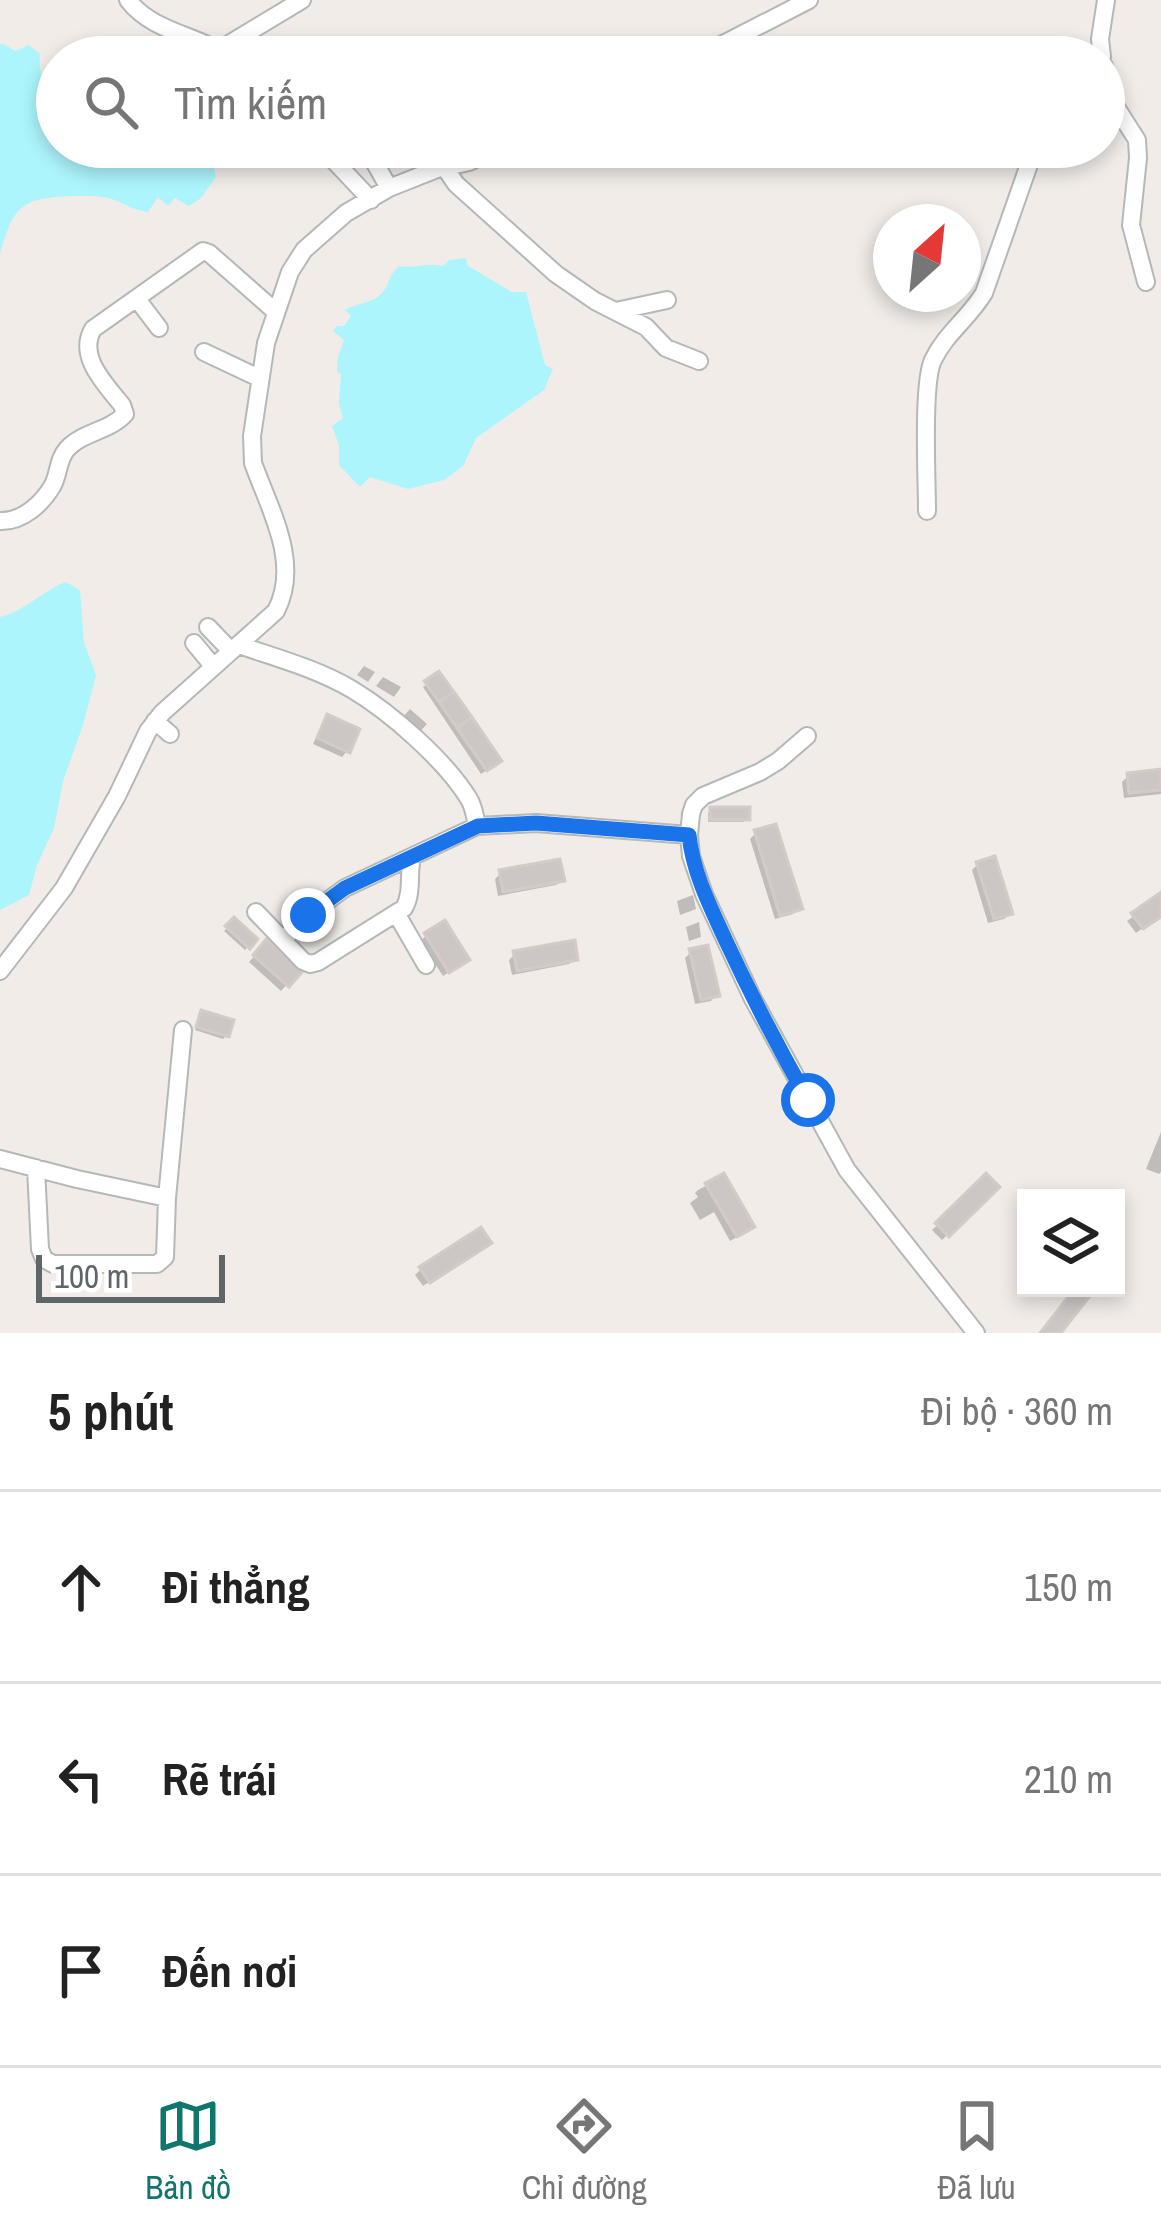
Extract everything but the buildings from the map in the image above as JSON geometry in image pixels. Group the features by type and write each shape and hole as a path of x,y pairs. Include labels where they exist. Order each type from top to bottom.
{"street":[{"path":"128,0 151,20 186,36"},
{"path":"249,36 302,0"},
{"path":"739,36 809,0"},
{"path":"1100,36 1106,0"},
{"path":"1125,121 1137,140 1131,225 1146,282"},
{"path":"341,168 371,200"},
{"path":"378,168 389,188"},
{"path":"0,970 64,888 155,721 276,611 286,584 285,551 253,464 259,379 290,272 304,250 346,213 389,188 445,168 456,184 556,274 646,327 666,348 699,361"},
{"path":"926,511 930,365 983,293 1028,168"},
{"path":"0,521 13,522 32,508 53,484 68,448 125,414 87,353 86,340 93,329 203,251 276,312"},
{"path":"137,299 159,328"},
{"path":"615,311 667,300"},
{"path":"205,352 259,379"},
{"path":"208,627 235,648 326,676 354,690 442,766 469,799 478,826"},
{"path":"194,643 213,666"},
{"path":"155,721 170,734"},
{"path":"807,736 760,772 703,796 694,805 691,856 753,1000 847,1170 976,1333"},
{"path":"283,940 345,888 478,826 536,823 689,835"},
{"path":"256,912 303,961 318,962 404,908 409,900 412,856"},
{"path":"396,913 426,965"},
{"path":"36,1168 40,1249 52,1264 162,1261 183,1030"},
{"path":"0,1159 166,1198"}],"water":[{"path":"0,44 15,51 29,45 36,51 36,168 214,168 216,177 189,206 175,198 168,206 158,197 148,212 98,196 31,202 10,225 0,254"},
{"path":"466,258 468,266 512,292 526,292 545,365 553,369 544,390 476,438 463,466 444,480 408,489 370,477 360,487 339,465 332,426 343,418 341,374 337,372 344,340 333,331 351,316 345,310 383,292 399,266 443,266 449,260"},
{"path":"66,582 80,590 84,643 96,675 63,781 54,828 29,895 0,910 0,617"}],"route":[{"path":"308,915 345,888 478,826 536,823 689,835 704,893 753,1000 808,1100"}]}
